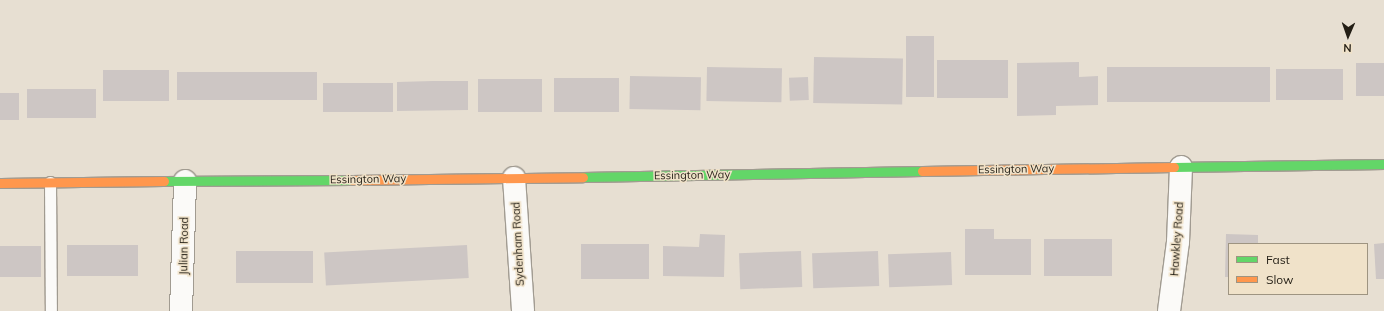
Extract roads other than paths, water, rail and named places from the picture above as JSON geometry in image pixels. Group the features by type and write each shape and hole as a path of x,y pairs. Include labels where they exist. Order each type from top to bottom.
{"street":[{"name":"Essington Way","path":"0,183 514,178 1384,164"},
{"name":"Hawkley Road","path":"1169,311 1178,242 1181,167"},
{"name":"Sydenham Road","path":"514,178 523,311"},
{"name":"Julian Road","path":"181,311 185,181"}],"lane":[{"path":"50,182 51,311"}]}
